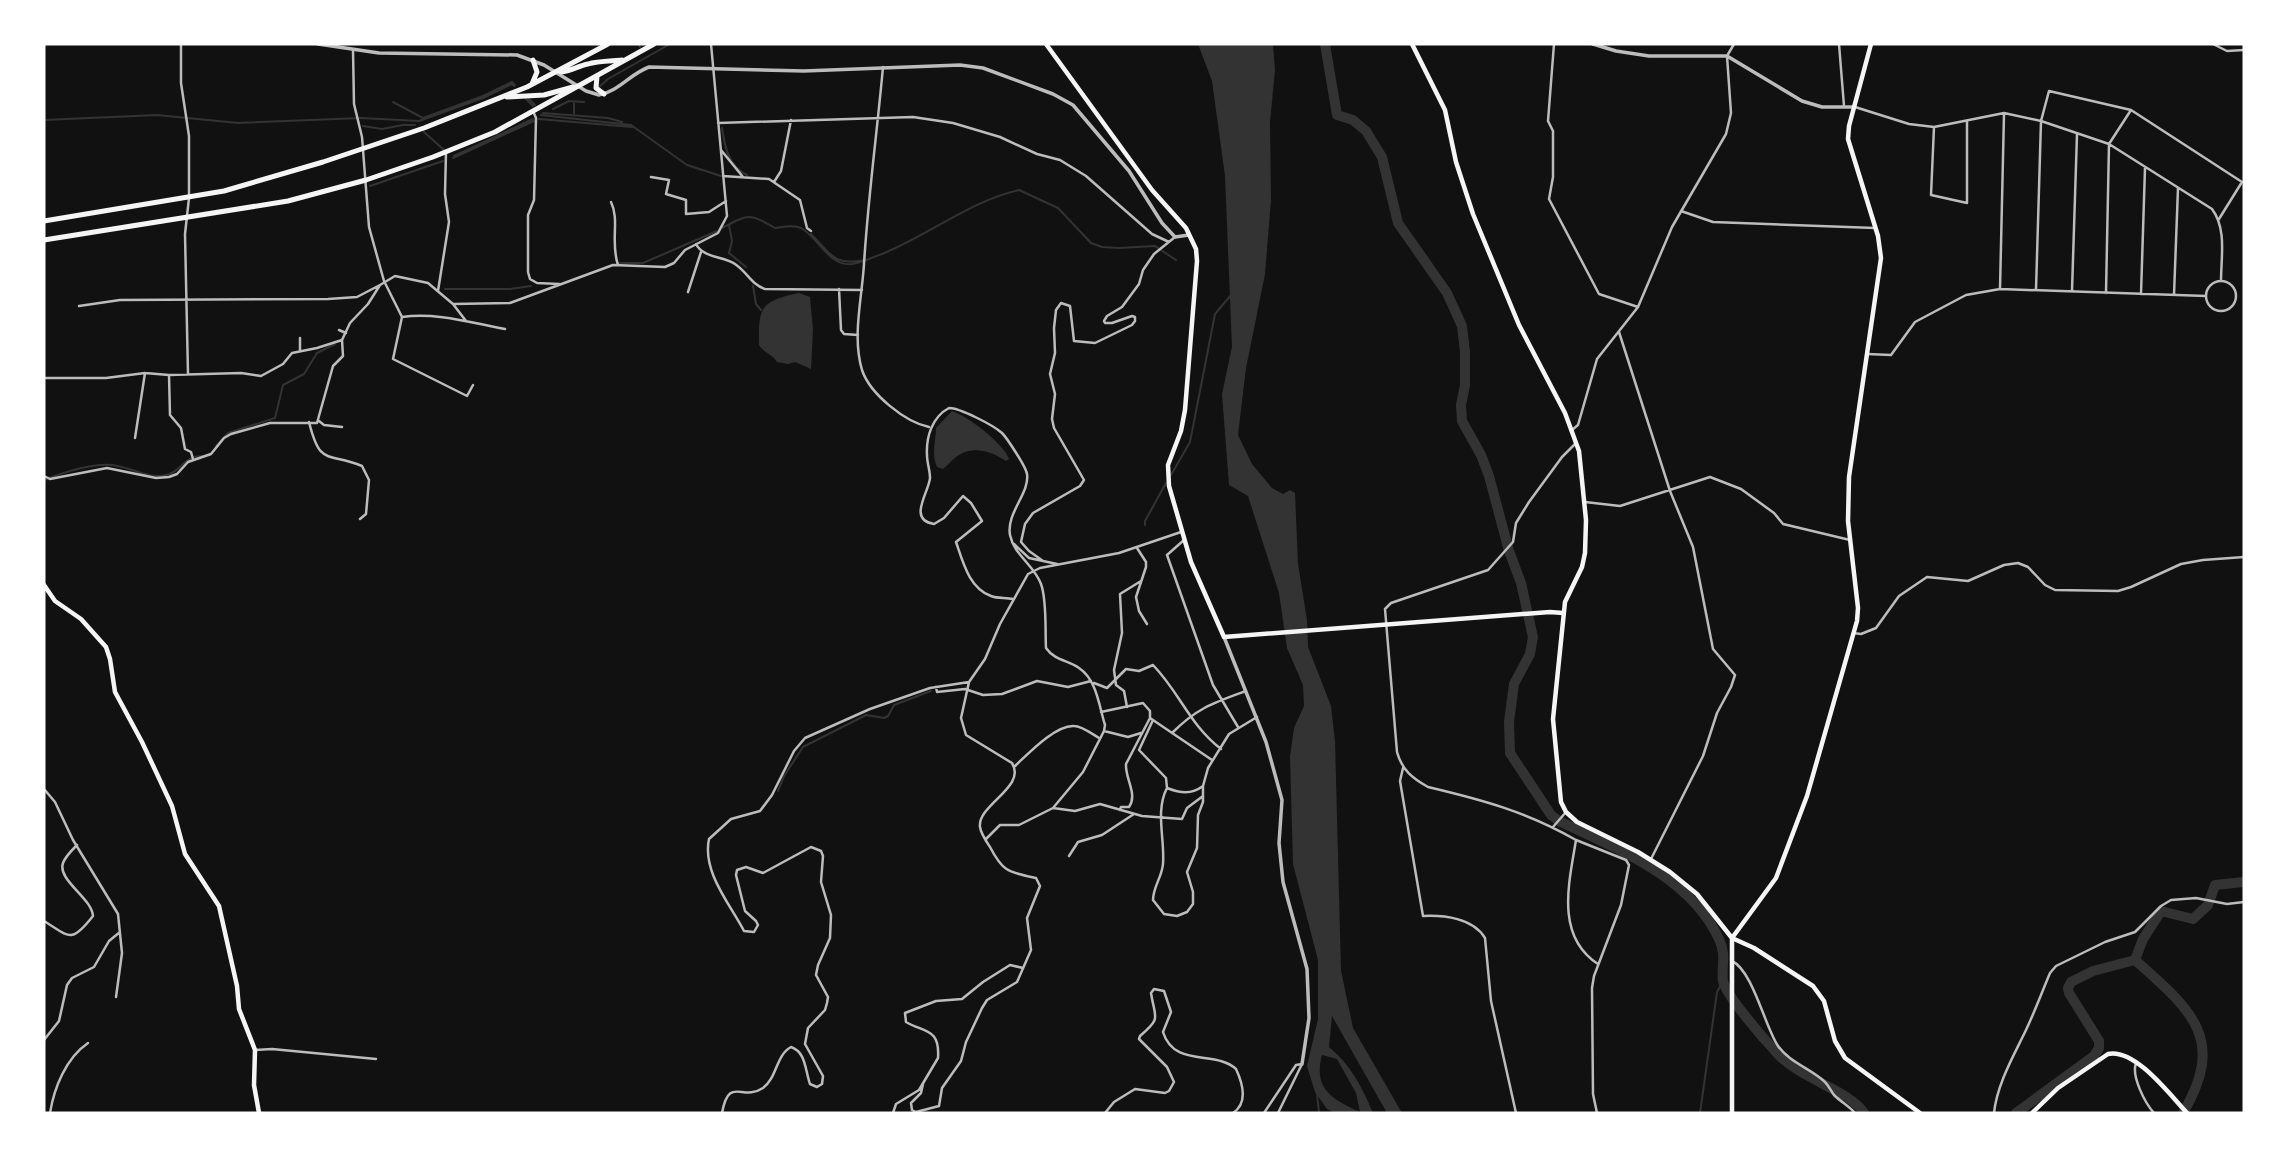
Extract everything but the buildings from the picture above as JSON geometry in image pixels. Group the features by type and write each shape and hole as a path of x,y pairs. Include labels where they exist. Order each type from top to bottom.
{"highway":[{"path":"44,221 189,198 281,175 424,128 533,84 608,44"},
{"path":"44,240 288,201 366,180 495,132 654,44"},
{"path":"556,73 573,71 591,62 606,63 629,58"},
{"path":"533,60 537,72 533,84"},
{"path":"597,76 596,88 604,94"},
{"path":"500,97 544,95 578,86"}],"main road":[{"path":"1046,44 1152,190 1190,235 1197,257 1185,410 1167,478 1191,562 1224,637 1563,613"},
{"path":"1412,44 1445,110 1464,190 1519,325 1573,430 1577,443 1585,501 1586,554 1565,601 1553,730 1560,798 1566,812 1577,822 1651,859 1697,894 1732,938 1754,948 1813,986 1824,1001 1835,1041 1845,1058 1920,1113"},
{"path":"1732,1113 1732,938 1776,878 1807,796 1858,608 1848,521 1849,477 1881,258 1875,228 1848,139 1871,44"},
{"path":"44,585 55,601 91,629 108,652 115,692 172,806 185,854 200,881 219,906 237,986 239,1010 255,1051 254,1084 259,1113"},
{"path":"2032,1113 2058,1088 2108,1054 2122,1054 2136,1062 2187,1113"}],"street":[{"path":"181,44 181,83 189,136 189,198 186,218 188,374"},
{"path":"318,44 379,53 517,55 533,60 593,94 604,94 620,86 634,72 649,67 804,71 883,67 977,67 1065,100 1082,113 1105,145 1129,170 1162,223 1175,237"},
{"path":"453,304 510,303 618,265 668,266 685,250 721,228 727,216 711,44"},
{"path":"1554,44 1548,121 1553,131 1553,177 1549,199 1599,294 1638,307"},
{"path":"1593,44 1649,56 1727,56 1802,101 1822,107 1855,107 1909,124 1934,127 2004,113 2041,121 2109,144 2212,209 2221,228 2221,281"},
{"path":"1573,430 1578,425 1597,359 1638,307 1681,211 1726,134 1731,113 1727,56 1734,44"},
{"path":"1839,44 1844,106"},
{"path":"2213,44 2227,51 2244,50"},
{"path":"353,50 354,104 366,180 369,227 384,281 402,317 393,359 467,396 473,385"},
{"path":"883,67 858,335 859,356 869,383 896,412 908,420 930,427"},
{"path":"2036,290 2041,121 2049,91 2131,110 2242,182 2219,219"},
{"path":"2106,293 2109,144 2131,110"},
{"path":"533,111 536,118 534,200 528,215 528,272 530,279 537,283 562,284"},
{"path":"2000,289 2004,113"},
{"path":"718,123 913,117 953,123 1000,137 1037,154 1060,160 1086,176 1152,234 1169,242"},
{"path":"774,183 781,171 791,120"},
{"path":"1934,127 1931,195 1967,203 1967,121"},
{"path":"2072,292 2077,133"},
{"path":"721,149 743,177"},
{"path":"438,291 449,222 445,194 446,152"},
{"path":"2141,294 2145,167"},
{"path":"723,176 769,179 800,200 807,228 811,231"},
{"path":"651,177 669,180 666,194 686,200 686,214 709,212 726,201"},
{"path":"2174,295 2178,188"},
{"path":"611,202 616,211 613,251 618,265"},
{"path":"1681,211 1713,222 1875,228"},
{"path":"1043,561 1021,542 1027,519 1080,486 1084,480 1054,428 1052,419 1055,394 1050,374 1055,353 1056,310 1061,303 1070,306 1074,341 1095,343 1132,325 1135,317 1132,316 1112,323 1104,321 1107,316 1122,307 1139,284 1143,270 1169,242 1175,237 1190,235"},
{"path":"696,244 701,252 734,263 758,287 765,289 862,290"},
{"path":"688,292 701,252"},
{"path":"319,421 333,366 343,356 342,340 350,323 369,304 384,281 395,276 422,280 453,304 466,321"},
{"path":"2221,281 2230,284 2235,292 2232,306 2223,311 2210,306 2206,296 2209,287 2221,281"},
{"path":"79,306 120,300 357,297 380,285"},
{"path":"839,289 842,330 844,334 858,335"},
{"path":"1867,354 1891,355 1915,322 1966,295 2000,289 2206,296"},
{"path":"402,317 419,314 505,329"},
{"path":"339,330 346,333"},
{"path":"1619,332 1670,491 1693,547 1713,649 1734,672 1735,679 1717,713 1703,756 1651,859"},
{"path":"300,338 300,350"},
{"path":"44,378 106,378 145,373 261,376 283,364 292,353 342,340"},
{"path":"135,438 145,373"},
{"path":"169,375 170,415 181,428 185,449 192,457"},
{"path":"986,839 1000,825 1019,825 1053,808 1083,772 1104,731 1092,682 1080,668 1060,661 1046,648 1042,589 1035,572 1015,550 1013,544 1010,524 1026,483 1027,473 1004,435 954,408 944,411 930,427 926,454 930,480 921,500 922,516 925,521 934,524 963,496 971,503 982,521 956,542 972,581 991,596 1013,599"},
{"path":"47,477 119,468 149,477 163,478 177,474 192,457 211,454 231,434 270,423 319,421"},
{"path":"319,421 324,425 342,427"},
{"path":"309,422 317,450 325,457 362,466 369,480 376,485"},
{"path":"1577,443 1562,457 1529,502 1516,523 1513,542 1484,573 1387,606 1386,631 1397,752 1403,768 1428,787 1507,807 1554,825 1576,840 1626,860 1629,865 1620,905 1592,988 1593,1094 1597,1113"},
{"path":"1585,501 1620,506 1706,477 1718,478 1741,489 1774,513 1783,524 1850,540"},
{"path":"360,519 366,514 369,480"},
{"path":"1015,766 966,735 961,718 970,682 985,659 1028,574 1038,568 1137,548 1181,532"},
{"path":"1184,540 1167,555 1213,685 1238,727"},
{"path":"1013,544 1029,558 1060,565"},
{"path":"1137,548 1146,562 1136,597 1139,611 1147,624"},
{"path":"1853,633 1861,635 1876,628 1899,596 1927,578 1968,581 2004,565 2018,564 2028,567 2045,585 2055,590 2118,591 2180,564 2203,559 2244,557"},
{"path":"1127,706 1124,691 1116,685 1114,670 1122,633 1120,594 1141,580"},
{"path":"1224,637 1257,717 1282,800 1279,843 1283,882 1307,969 1309,1018 1302,1063 1279,1113"},
{"path":"936,687 937,692 965,689 983,695 1002,694 1037,681 1068,687 1092,682 1107,688 1126,669 1139,671 1153,665 1170,682 1199,730 1221,749"},
{"path":"722,1113 725,1098 729,1093 757,1091 765,1086 785,1050 791,1046 801,1054 810,1084 817,1087 822,1084 824,1076 805,1044 808,1028 825,1010 827,1003 828,997 818,981 816,971 830,938 831,915 821,882 823,856 821,851 811,847 763,873 746,867 737,870 745,911 758,925 754,932 744,931 710,866 709,839 731,819 760,811 772,795 794,751 805,738 870,709 936,687 970,682"},
{"path":"1172,733 1189,715 1212,702 1246,691"},
{"path":"1101,712 1143,703 1150,711 1152,719 1139,750 1166,778 1167,788 1161,818 1164,862 1153,900 1164,914 1177,916 1187,912 1193,904 1193,892 1187,872 1197,848 1198,815 1208,768 1229,734 1257,717"},
{"path":"1152,719 1212,760"},
{"path":"1120,810 1121,807 1129,807 1133,797 1125,773 1126,764 1141,733 1152,719"},
{"path":"923,1084 923,1090 911,1103 912,1110 916,1112 939,1106 942,1088 961,1061 966,1042 982,1008 987,1000 1017,982 1031,950 1027,918 1041,886 1035,878 1008,872 1001,866 981,829 981,820 1013,781 1015,766 1036,746 1062,728 1077,726 1100,739"},
{"path":"1104,731 1128,737 1141,733"},
{"path":"1403,768 1400,781 1423,916 1440,915 1470,923 1480,929 1485,937 1494,1015 1516,1113"},
{"path":"1167,788 1179,792 1196,792 1203,786"},
{"path":"44,789 55,802 76,845 118,914 122,953 116,997"},
{"path":"1053,808 1075,811 1100,804 1133,814 1182,819 1187,808 1204,796"},
{"path":"1554,825 1566,812"},
{"path":"1069,856 1078,842 1102,835 1133,814"},
{"path":"1576,840 1568,893 1569,914 1577,944 1598,964"},
{"path":"44,921 66,936 72,937 80,932 93,916 93,909 67,880 62,869 63,863 76,845"},
{"path":"1994,1113 2014,1054 2050,973 2056,966 2105,942 2135,932 2166,902 2185,898 2227,904 2244,902"},
{"path":"44,1040 59,1021 67,985 72,978 94,967 109,941 120,932"},
{"path":"1732,961 1737,962 1766,1016 1776,1044 1796,1064 1827,1084 1833,1094 1855,1113"},
{"path":"893,1113 896,1104 912,1096 923,1084 937,1062 939,1051 931,1032 909,1025 905,1013 936,1001 962,999 982,982 1010,965 1023,968"},
{"path":"1105,1113 1114,1102 1135,1089 1165,1093 1172,1088 1174,1082 1167,1067 1139,1039 1140,1035 1155,1023 1157,1017 1151,993 1159,988 1164,991 1171,1012 1163,1032 1170,1045 1180,1052 1227,1064 1236,1069 1243,1089 1238,1110 1233,1113"},
{"path":"50,1113 54,1089 78,1049 88,1043"},
{"path":"255,1051 272,1049 376,1059"},
{"path":"2136,1062 2134,1068 2138,1081 2148,1107 2154,1113"},
{"path":"1264,1113 1297,1065 1302,1063"}],"shaded area":[{"path":"1198,44 1273,44 1275,70 1270,122 1271,200 1265,274 1246,368 1238,435 1252,464 1272,488 1283,494 1290,490 1295,493 1298,564 1307,620 1308,647 1331,706 1335,741 1341,971 1353,1028 1402,1113 1387,1113 1332,1016 1329,1047 1344,1061 1355,1077 1373,1113 1335,1113 1327,1109 1315,1092 1307,1066 1318,1019 1318,960 1293,864 1290,756 1294,728 1304,706 1303,685 1287,648 1279,593 1248,496 1229,485 1222,394 1232,347 1225,176 1212,81","holes":["1322,1055 1337,1059 1356,1093 1360,1112 1333,1097 1323,1085 1320,1076"]},
{"path":"799,293 810,297 813,330 811,369 795,362 777,362 759,345 759,322 764,308 777,299"},
{"path":"952,411 985,431 1009,459 1006,461 994,454 975,450 962,453 943,469 937,467 934,452 936,428"}],"waterway":[{"path":"599,87 608,79 670,44"},
{"path":"1325,44 1337,115 1353,120 1366,131 1382,157 1398,223 1447,293 1462,326 1465,352 1462,421 1489,476 1509,551 1521,583 1533,637 1530,654 1514,684 1509,722 1510,753 1551,815 1650,867 1690,898 1719,939 1723,956 1723,981 1747,1018 1786,1062 1847,1097 1864,1113"},
{"path":"393,102 423,118 483,96 512,82 515,85"},
{"path":"44,120 157,115 238,123 361,118 419,121 483,98 512,84 514,86"},
{"path":"526,99 533,106"},
{"path":"529,99 535,105"},
{"path":"553,109 569,101 584,102"},
{"path":"574,102 574,113"},
{"path":"543,113 608,118 622,122"},
{"path":"541,115 631,125 687,165 721,176"},
{"path":"454,156 533,119"},
{"path":"539,119 632,127"},
{"path":"453,158 534,121"},
{"path":"363,126 382,129 415,125"},
{"path":"722,128 726,149 732,161 747,175"},
{"path":"424,132 444,150"},
{"path":"370,186 443,161"},
{"path":"722,228 749,217 775,228 798,227 831,257 844,264 852,264 899,246 984,202 1019,190 1058,208 1091,243 1119,248 1155,246 1176,260"},
{"path":"729,225 732,241 729,253 746,267"},
{"path":"620,263 643,263 717,231"},
{"path":"811,234 839,260 865,260"},
{"path":"445,289 510,289 531,286"},
{"path":"753,286 756,304 761,310"},
{"path":"1171,475 1190,442 1215,314 1231,295"},
{"path":"216,446 228,433 275,418 283,385 304,374 317,353 335,344"},
{"path":"44,480 100,465 118,466 160,476 176,471 186,461 203,456"},
{"path":"1145,525 1166,483"},
{"path":"778,791 784,776 803,747 866,715 884,718 894,705 931,691"},
{"path":"2135,960 2143,939 2161,911 2193,919 2208,905 2215,885 2244,882"},
{"path":"2135,960 2172,994 2186,1011 2196,1027 2202,1045 2202,1064 2196,1087 2183,1113"},
{"path":"2016,1113 2094,1056 2099,1048 2099,1041 2069,993 2071,982 2093,971 2135,960"},
{"path":"1700,1113 1717,992 1723,981"},
{"path":"1317,1093 1319,1113"}]}
